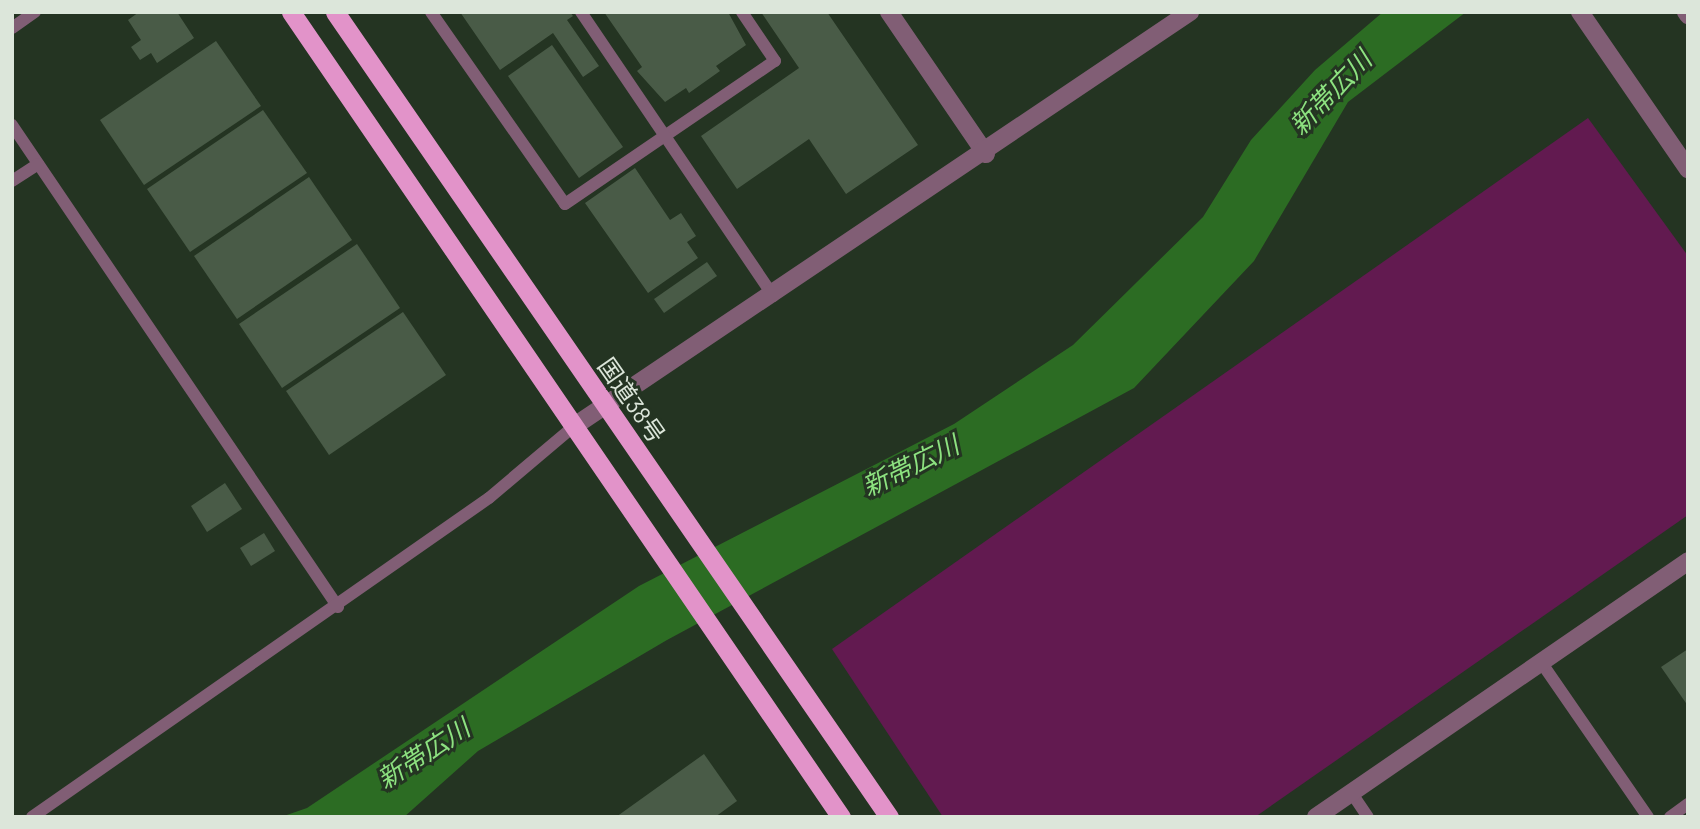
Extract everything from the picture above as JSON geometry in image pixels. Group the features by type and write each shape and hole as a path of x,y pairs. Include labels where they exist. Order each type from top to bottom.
{"highway":[{"path":"290,12 841,817"},
{"name":"国道38号","path":"335,12 889,817"}],"street":[{"path":"889,12 986,153"},
{"path":"573,427 986,153 1190,12"},
{"path":"1580,12 1688,169"},
{"path":"1316,817 1688,561"}],"lane":[{"path":"12,28 35,12"},
{"path":"431,12 565,204 664,134 775,61 742,12"},
{"path":"581,12 773,296"},
{"path":"12,125 338,607"},
{"path":"12,181 38,164"},
{"path":"32,817 338,607 489,498 573,427"},
{"path":"1541,662 1648,817"},
{"path":"1352,792 1368,817"},
{"path":"1670,817 1688,804"}],"shaded area":[{"path":"1588,118 1688,256 1688,515 1255,817 943,817 832,649"}],"water":[{"name":"新帯広川","path":"1383,12 1466,12 1348,102 1254,261 1134,388 667,640 478,751 404,817 281,817 307,808 639,586 954,424 1073,345 1203,217 1251,140 1315,70"}],"building":[{"path":"139,12 177,12 194,38 157,63 151,53 140,60 131,47 141,40 128,20"},
{"path":"460,12 570,12 573,16 567,20 599,66 583,77 553,33 500,70"},
{"path":"604,12 728,12 746,45 716,66 720,71 689,93 686,88 665,102 637,71 642,67"},
{"path":"761,12 827,12 918,145 846,194 809,139 737,189 701,136 799,68"},
{"path":"216,41 261,106 144,185 100,120"},
{"path":"552,45 623,147 579,178 508,76"},
{"path":"263,110 307,173 190,252 147,189"},
{"path":"635,168 670,220 681,213 696,236 687,242 698,258 648,293 585,203"},
{"path":"309,177 352,240 237,319 194,256"},
{"path":"357,244 400,308 282,388 239,324"},
{"path":"707,262 717,276 664,313 654,299"},
{"path":"403,312 446,375 329,455 286,391"},
{"path":"225,483 242,509 207,532 191,506"},
{"path":"264,533 275,551 251,566 240,548"},
{"path":"1688,649 1688,706 1661,667"},
{"path":"704,754 737,801 715,817 616,817"}]}
